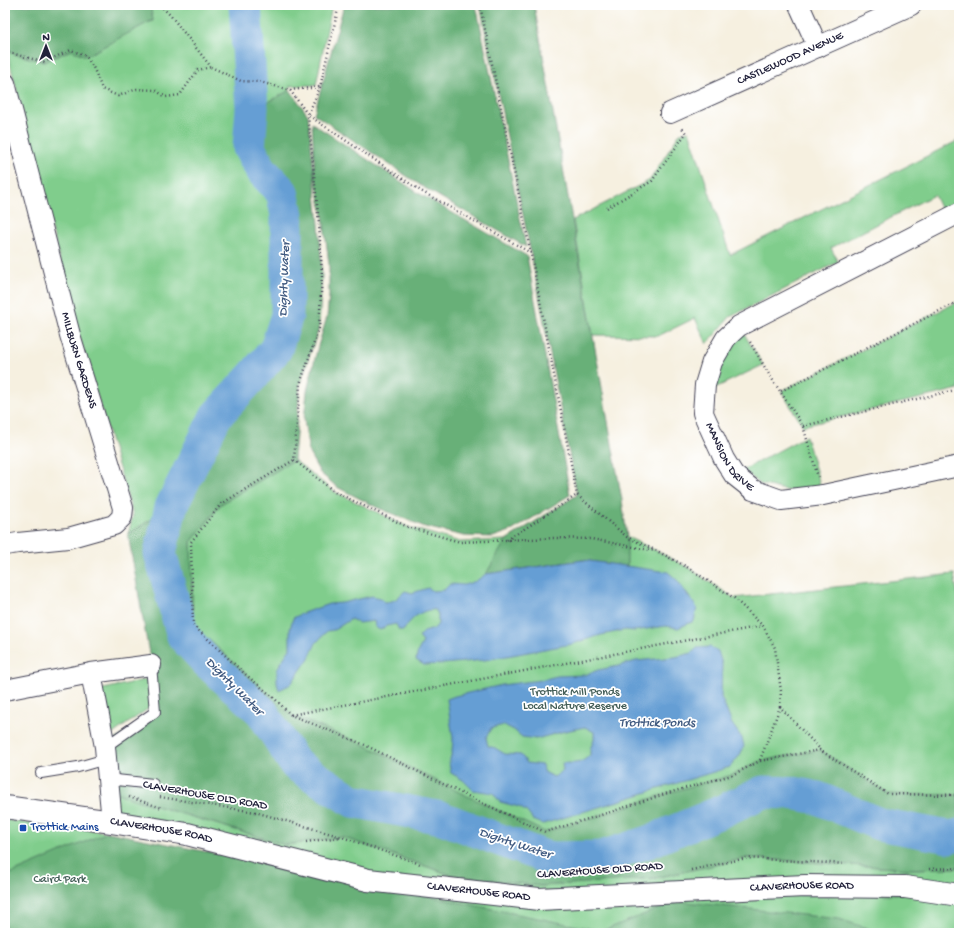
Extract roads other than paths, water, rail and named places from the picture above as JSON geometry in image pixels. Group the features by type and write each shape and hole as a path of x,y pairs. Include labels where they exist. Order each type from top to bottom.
{"street":[{"path":"799,5 818,47"},
{"name":"CASTLEWOOD AVENUE","path":"670,113 911,5"},
{"name":"MILLBURN GARDENS","path":"5,83 70,335 123,508 122,517 114,525 68,538 5,545"},
{"name":"MANSION DRIVE","path":"959,213 739,326 726,338 712,362 704,385 703,413 724,459 734,475 753,490 781,500 823,495 959,466"},
{"path":"5,690 91,673 151,665"},
{"path":"91,673 105,753 112,822"},
{"name":"CLAVERHOUSE ROAD","path":"5,807 188,834 368,880 539,899 805,886 905,887 959,895"}],"lane":[{"path":"41,773 78,767 105,753 155,712 151,665"},
{"path":"107,779 153,784"}],"water":[{"path":"583,560 668,572 677,580 697,608 694,621 678,628 666,626 634,631 626,630 601,635 572,644 485,660 424,665 416,660 418,651 423,642 419,637 424,632 434,629 438,624 438,615 436,610 426,611 417,615 404,630 399,630 396,624 386,626 380,630 375,627 374,621 358,623 351,619 334,630 327,631 316,643 309,658 291,684 279,690 277,683 277,670 290,649 290,629 293,618 303,613 329,604 342,603 372,596 381,598 384,602 391,601 396,599 405,591 412,593 428,588 433,591 444,590 450,584 464,585 476,581 486,574"},
{"name":"Trottick Ponds","path":"710,647 718,651 722,664 721,697 732,724 742,738 744,746 740,755 730,767 543,824 533,820 527,812 519,807 500,802 493,793 473,790 463,780 451,773 449,763 452,752 453,738 447,699 502,685 541,680 557,676 585,675 598,670 636,661 675,657 692,653 697,648","holes":["504,725 514,730 522,737 536,739 585,727 594,732 594,740 590,749 590,755 580,762 562,763 563,771 554,777 545,773 542,765 527,763 521,755 505,754 488,746 486,738 491,728"]}],"waterway":[{"name":"Dighty Water","path":"245,5 252,108 249,148 262,171 282,192 287,215 287,315 276,349 216,416 171,507 160,553 183,636 206,661 262,712 296,765 353,801 442,818 548,858 602,857 648,842 718,813 763,792 793,793 818,798 879,824 949,837 959,835"}],"place":[{"name":"Trottick Mains","path":"23,828"}],"park label":[{"name":"Trottick Mill Ponds Local Nature Reserve","path":"575,700"},
{"name":"Caird Park","path":"60,880"}]}
